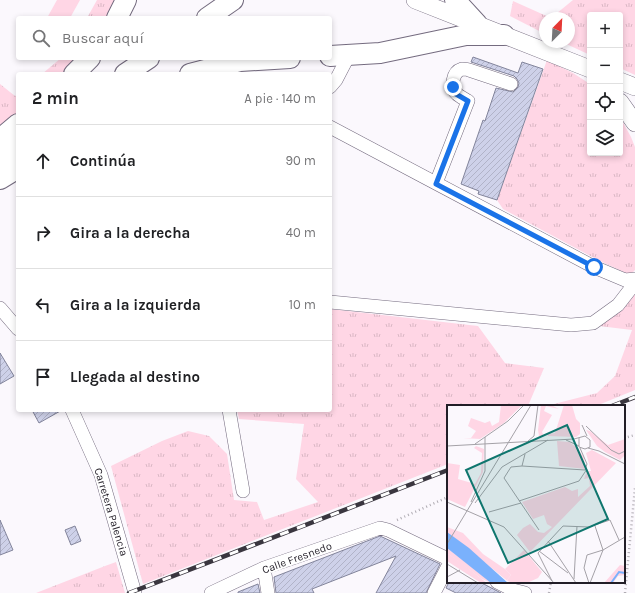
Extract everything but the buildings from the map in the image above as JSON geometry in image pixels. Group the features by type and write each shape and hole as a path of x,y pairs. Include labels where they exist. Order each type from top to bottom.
{"highway":[{"path":"118,16 126,0"},
{"path":"210,16 233,0"},
{"path":"456,0 477,24"},
{"path":"340,55 380,53 466,35 504,35"},
{"path":"76,72 88,60"},
{"path":"129,72 146,60"},
{"path":"198,72 240,61 257,60"},
{"path":"0,139 16,126"},
{"path":"0,160 16,149"},
{"path":"0,179 16,169"}],"main road":[{"path":"415,0 587,68"},
{"path":"623,82 635,87"},
{"path":"623,106 635,123"}],"street":[{"path":"332,85 336,80 340,55"},
{"path":"436,184 468,101 456,94 453,87 454,79 458,72 462,69 469,70 512,84"},
{"path":"332,128 594,267 625,280 635,279"},
{"path":"332,302 571,325 593,323 618,305 635,283"},
{"path":"0,308 16,327"},
{"name":"Carretera Palencia","path":"73,412 101,475 135,593"},
{"path":"229,412 243,490"},
{"path":"382,528 447,559"},
{"name":"Calle Fresnedo","path":"211,593 264,568 382,528"},
{"path":"264,568 268,593"},
{"path":"434,593 447,568"},
{"path":"499,583 513,590 525,593"}],"path":[{"path":"625,438 635,434"},
{"path":"625,593 635,488"},
{"path":"382,528 447,497"},
{"path":"549,593 551,583"}],"green space":[{"path":"57,0 80,0 71,16 48,16"},
{"path":"97,0 115,0 108,16 88,16"},
{"path":"573,0 635,0 635,75 623,69 623,12 587,12 587,54 575,48 575,12 558,12"},
{"path":"513,1 539,13 539,31 510,16"},
{"path":"59,60 78,60 64,72 44,72"},
{"path":"547,60 587,82 587,156 623,156 623,122 631,137 635,147 635,270 630,275 596,259 503,209 497,200"},
{"path":"0,84 16,95 16,114 0,127"},
{"path":"635,291 635,390 598,405 550,405 597,393 615,376 632,330 599,326"},
{"path":"332,309 478,326 505,363 544,368 528,405 447,405 447,464 143,584 111,466 162,441 188,431 209,436 227,454 234,500 257,502 264,520 318,502 296,479 304,424 239,419 237,412 332,412"},
{"path":"116,562 125,593 36,593 105,566"}],"railway":[{"path":"615,405 635,397"},
{"path":"129,593 447,470"}],"route":[{"path":"453,87 456,94 468,101 436,184 594,267"}]}
